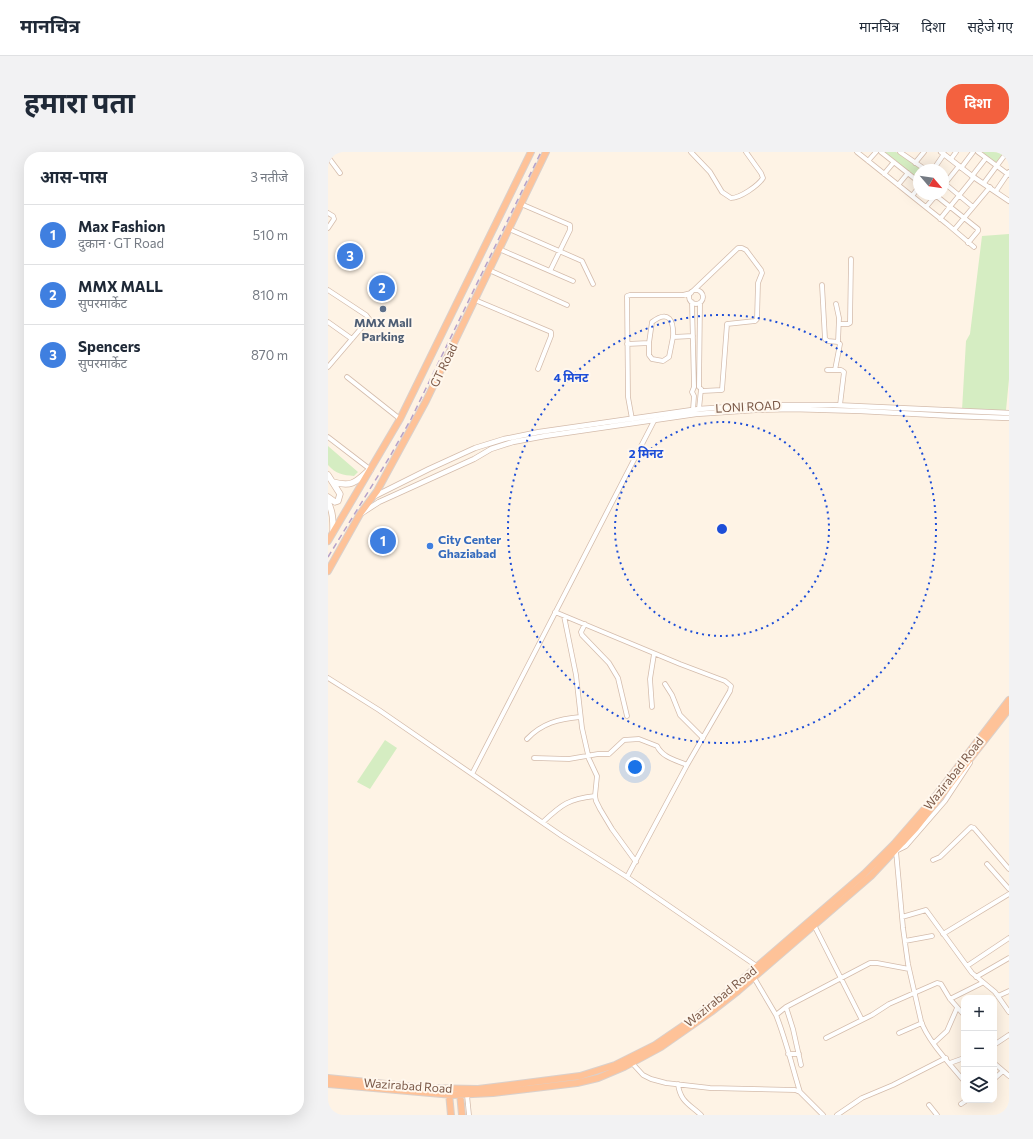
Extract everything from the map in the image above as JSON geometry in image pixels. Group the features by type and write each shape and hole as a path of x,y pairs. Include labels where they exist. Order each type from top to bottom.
{"highway":[{"name":"GT Road","path":"328,541 400,419 531,152"},
{"name":"GT Road","path":"328,571 360,514 377,491 426,401 546,152"},
{"name":"Wazirabad Road","path":"759,968 814,925 871,876 934,798 1009,700"},
{"name":"Wazirabad Road","path":"328,1084 493,1094 577,1083 598,1078 661,1048 722,1004 759,968 894,849 937,803 970,759 1008,713"},
{"name":"Wazirabad Road","path":"462,1093 478,1089 580,1076 615,1065 655,1045 693,1020 752,975"},
{"name":"Wazirabad Road","path":"328,1078 449,1092"},
{"path":"449,1092 450,1115"},
{"path":"462,1093 462,1115"}],"main road":[{"path":"333,482 347,485 362,477 370,469"},
{"path":"328,475 340,494 340,498 335,502 328,497"},
{"path":"328,502 334,518 333,532"}],"street":[{"path":"690,152 710,172 722,192 731,198 740,196 760,182 763,178 746,152"},
{"path":"857,152 974,247"},
{"path":"868,161 876,152"},
{"path":"881,152 913,177"},
{"path":"900,152 915,163 924,152"},
{"path":"951,159 956,152"},
{"path":"949,179 973,152"},
{"path":"978,152 1009,174 996,191"},
{"path":"937,164 943,153 984,184 1008,198"},
{"path":"984,184 1007,154"},
{"path":"328,157 340,173"},
{"path":"940,218 950,207 986,158"},
{"path":"884,174 894,162"},
{"path":"898,185 908,173"},
{"path":"954,230 990,187"},
{"path":"949,188 974,207"},
{"path":"926,207 931,200"},
{"path":"942,200 978,230 968,242"},
{"path":"521,204 570,225 570,230 550,271"},
{"path":"328,213 333,216 334,219 328,228"},
{"path":"509,230 584,263 593,284"},
{"path":"693,410 694,396 692,392 699,390 722,390 727,324 755,321 756,319 758,283 762,273 746,250 742,248 738,248 692,292 690,298 692,302 693,336 699,390 694,396"},
{"path":"499,249 573,281"},
{"path":"839,324 848,324 850,322 851,259"},
{"path":"489,270 567,305"},
{"path":"822,285 825,338 828,341 838,342"},
{"path":"328,290 369,319 328,366"},
{"path":"632,419 628,397 628,295 683,295 701,291 703,299 700,303 699,409"},
{"path":"475,300 550,332 551,336 538,369"},
{"path":"692,302 696,304 700,303"},
{"path":"835,370 840,346 838,342 839,324 836,304"},
{"path":"657,318 669,318 672,323 672,337 668,357 663,361 652,360 649,355 652,322 657,318"},
{"path":"329,324 352,339"},
{"path":"672,337 693,336"},
{"path":"627,344 649,343"},
{"path":"827,370 842,370 844,372 840,405"},
{"path":"347,377 400,419"},
{"name":"LONI ROAD","path":"371,498 429,469 489,443 527,434 569,430 655,418 699,409 759,405 840,405 1009,413"},
{"name":"LONI ROAD","path":"360,514 379,502 474,459 491,449 569,430 632,419 755,410 792,409 1009,418"},
{"path":"472,774 655,418"},
{"path":"328,437 370,469"},
{"path":"555,612 654,654 729,683 731,686 730,691 687,765 627,877"},
{"path":"564,616 576,674 580,717 588,756 597,776 595,796 600,810 636,862"},
{"path":"585,624 581,632 582,635 609,663 618,678 627,716"},
{"path":"652,707 650,679 654,654"},
{"path":"328,678 379,710 562,836 627,877 759,968"},
{"path":"665,684 672,695 680,715 703,738"},
{"path":"527,739 541,726 564,718 580,717"},
{"path":"534,758 569,759 609,754 624,740 639,739 657,746 660,752 665,756 687,765"},
{"path":"543,822 564,804 579,798 595,796"},
{"path":"933,860 940,857 971,827 974,828 1009,869"},
{"path":"894,849 909,969 922,1024 934,1043 961,1077"},
{"path":"987,864 1009,889"},
{"path":"943,934 1009,894"},
{"path":"902,917 926,910 967,966 982,983 998,996 1009,1012"},
{"path":"814,925 862,1020"},
{"path":"905,942 932,936"},
{"path":"967,966 1009,938"},
{"path":"976,977 1009,958"},
{"path":"776,1015 786,1007 873,962 909,969"},
{"path":"752,975 776,1015 786,1041 788,1054 800,1092"},
{"path":"826,1038 872,1016 884,1006 939,983 961,1012"},
{"path":"950,999 982,983"},
{"path":"998,996 1009,991"},
{"path":"786,1007 801,1065"},
{"path":"934,1043 947,1031 957,1008"},
{"path":"899,1033 922,1024"},
{"path":"997,1043 1009,1035"},
{"path":"788,1054 799,1054"},
{"path":"837,1115 862,1098 897,1083 946,1058"},
{"path":"950,1063 961,1059"},
{"path":"632,1063 639,1071 651,1079 666,1083 710,1088 792,1089 800,1092 823,1115"},
{"path":"997,1066 1009,1076"},
{"path":"997,1076 1003,1071"},
{"path":"678,1084 682,1098 701,1115"},
{"path":"462,1093 469,1115"},
{"path":"929,1105 937,1115"}],"green space":[{"path":"883,152 896,152 914,164 913,176"},
{"path":"979,152 1004,152 995,164"},
{"path":"1009,234 1009,379 1006,410 962,410 966,341 970,334 982,236"},
{"path":"328,446 358,472 354,476 340,474 328,465"},
{"path":"385,740 397,748 370,789 357,782"}],"railway":[{"path":"328,557 389,458 411,419 541,152"}],"place":[{"name":"Spencers","path":"350,256"},
{"name":"MMX MALL","path":"382,288"},
{"name":"MMX Mall Parking","path":"383,309"},
{"name":"Max Fashion","path":"383,541"},
{"name":"City Center Ghaziabad","path":"430,546"}]}
